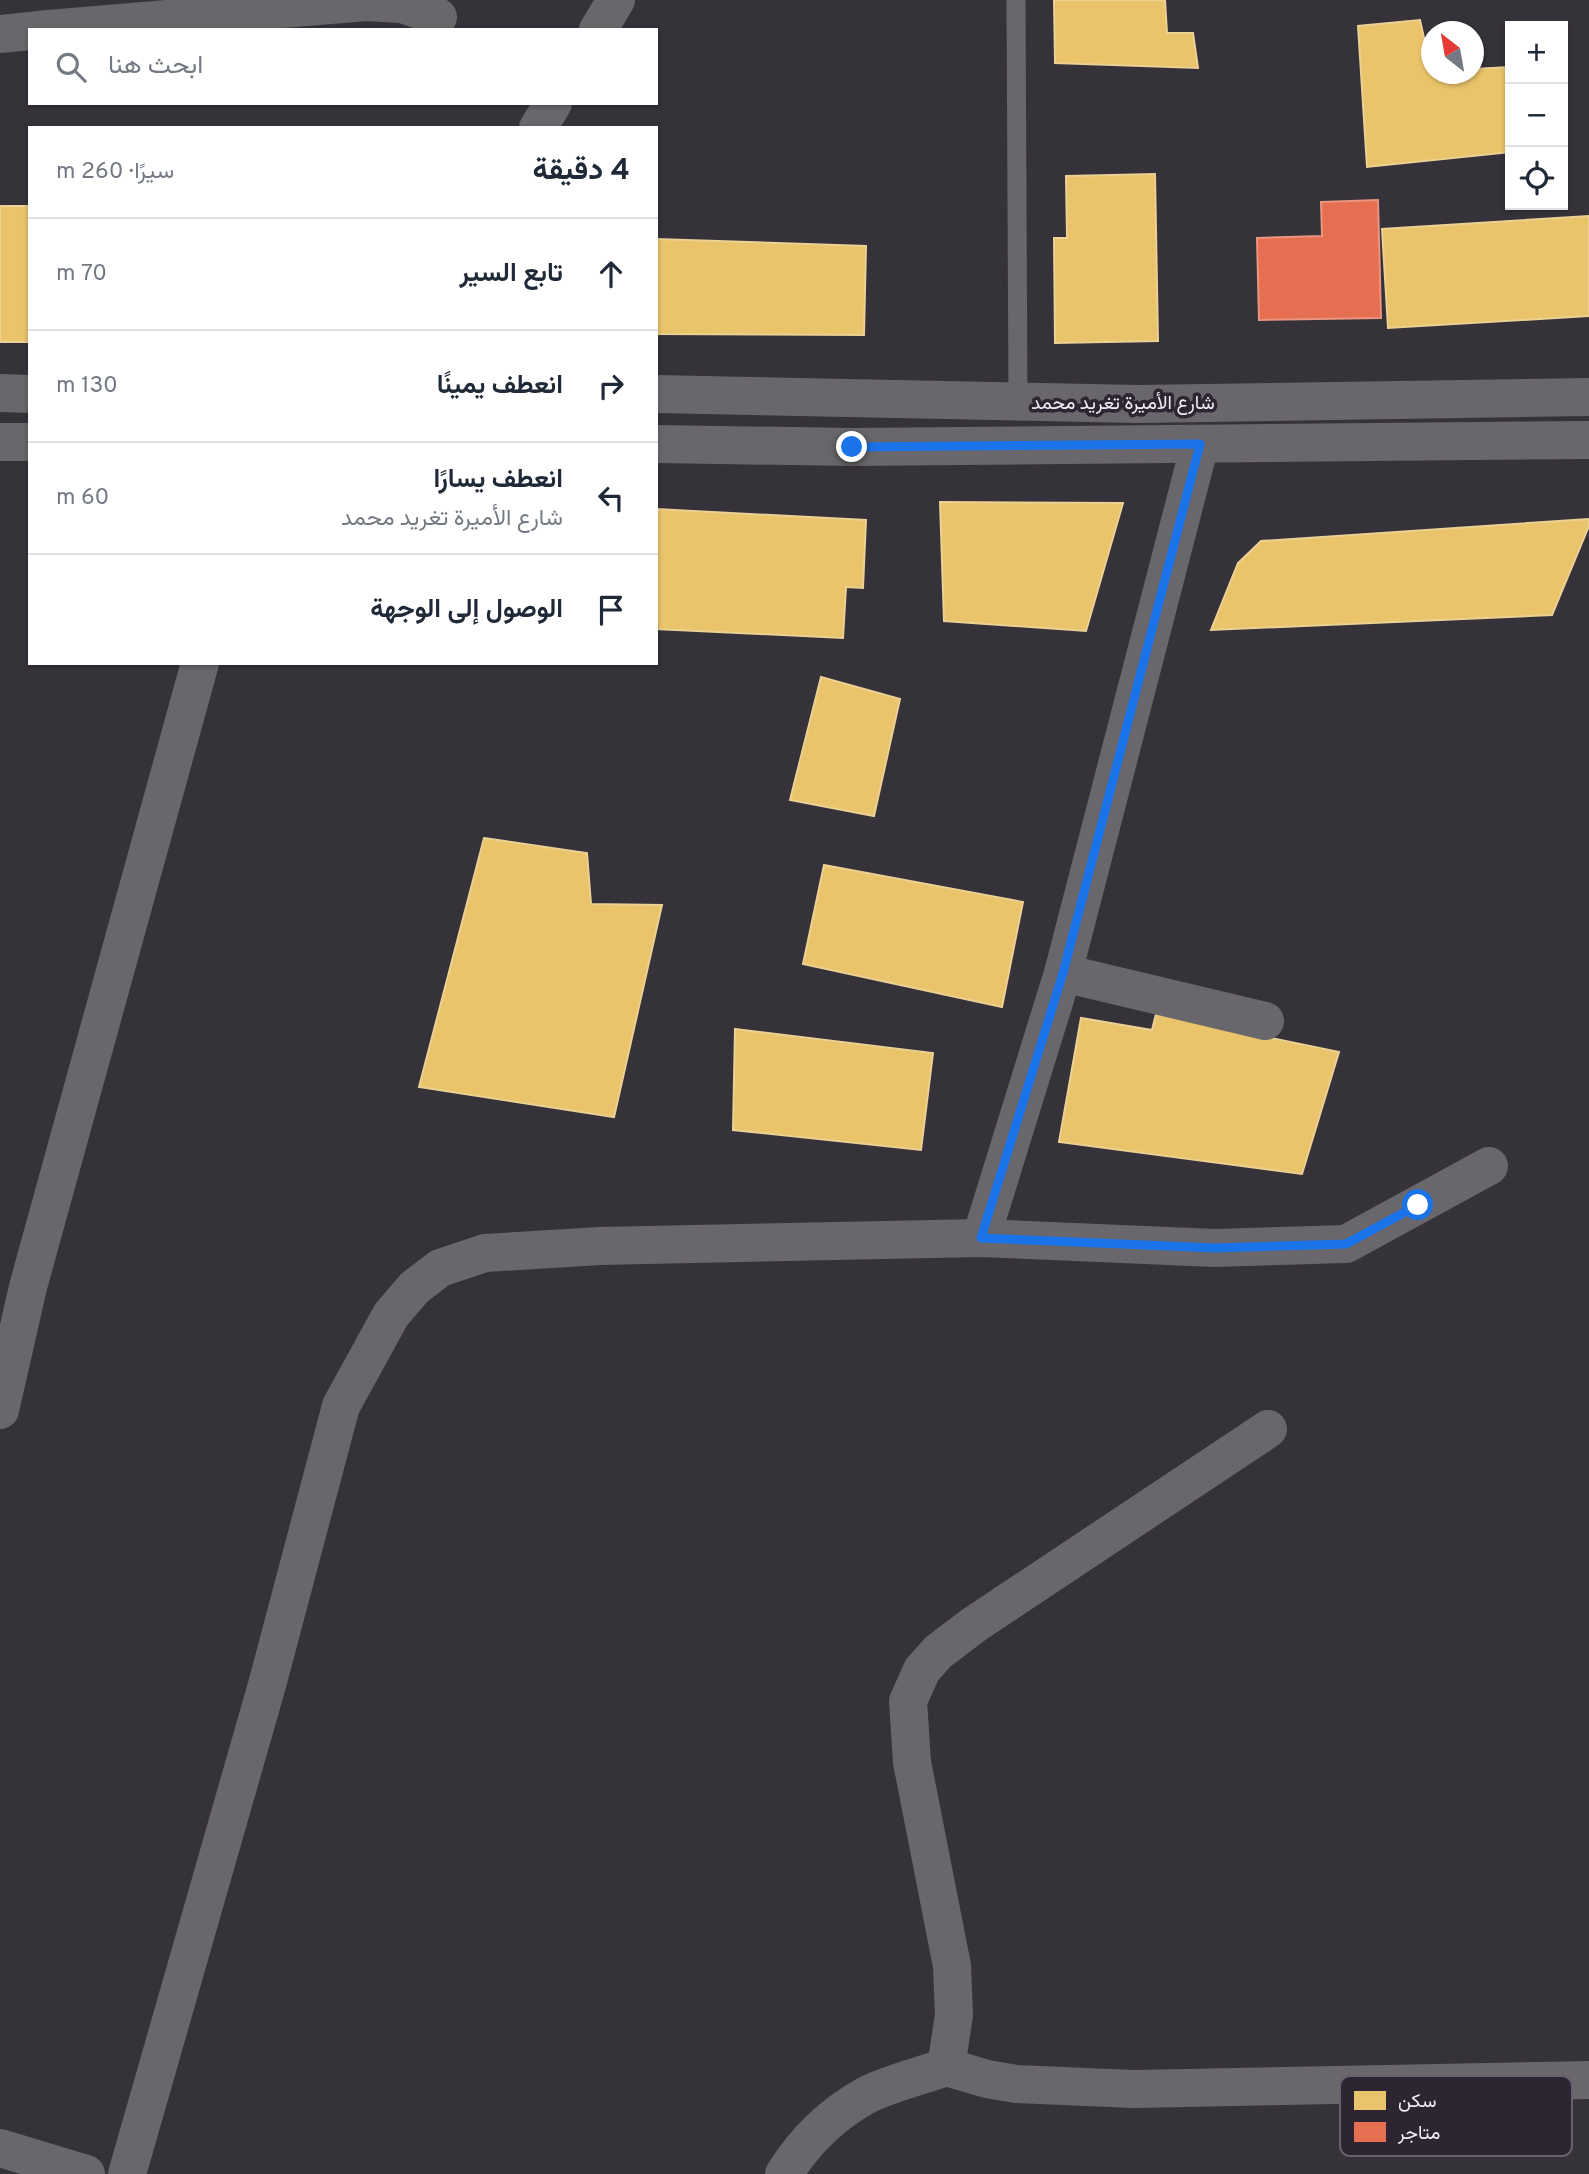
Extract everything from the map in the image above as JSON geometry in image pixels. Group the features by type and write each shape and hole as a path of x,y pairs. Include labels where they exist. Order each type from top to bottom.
{"street":[{"path":"599,28 616,0"},
{"path":"60,28 366,2 402,5 447,23"},
{"path":"0,34 28,31"},
{"path":"539,126 552,105"},
{"path":"0,393 28,394"},
{"name":"شارع الأميرة تغريد محمد","path":"658,394 1139,404 1589,397"},
{"path":"658,444 852,447 1589,440"},
{"path":"0,442 28,442"},
{"path":"981,1238 1063,973 1200,444"},
{"path":"0,1410 28,1287 199,665"},
{"path":"1063,973 1265,1021"},
{"path":"127,2174 267,1685 341,1406 391,1315 414,1288 440,1268 485,1253 600,1247 981,1238 1215,1248 1346,1244 1489,1166"},
{"path":"946,2067 954,2015 952,1966 912,1762 908,1702 922,1670 938,1652 975,1623 1268,1429"},
{"path":"784,2174 800,2148 832,2119 866,2095 946,2067 1016,2084 1134,2089 1340,2085"},
{"path":"0,2148 86,2174"}],"lane":[{"path":"1016,0 1018,401"}],"building: سكن":[{"path":"1054,0 1165,0 1167,33 1193,33 1198,68 1055,63"},
{"path":"1420,20 1421,84 1484,84 1484,68 1505,67 1505,153 1367,167 1358,26"},
{"path":"1155,174 1158,341 1055,343 1054,238 1067,238 1066,176"},
{"path":"0,206 28,206 28,342 0,342"},
{"path":"1589,216 1589,316 1388,328 1382,229"},
{"path":"658,239 866,246 864,335 658,334"},
{"path":"940,502 1123,503 1086,631 944,621"},
{"path":"658,509 866,520 863,588 846,587 843,638 658,629"},
{"path":"1589,519 1589,526 1552,615 1211,630 1238,563 1261,541"},
{"path":"821,677 900,699 874,816 790,800"},
{"path":"484,838 587,853 591,904 662,905 614,1117 419,1087"},
{"path":"824,865 1023,902 1002,1007 803,964"},
{"path":"1156,1014 1339,1052 1302,1174 1059,1142 1081,1018 1152,1030"},
{"path":"735,1029 933,1053 921,1150 733,1130"}],"building: متاجر":[{"path":"1378,200 1381,318 1259,320 1257,238 1322,236 1321,202"}],"route":[{"path":"852,447 1200,444 1063,973 981,1238 1215,1248 1346,1244 1418,1205"}]}
